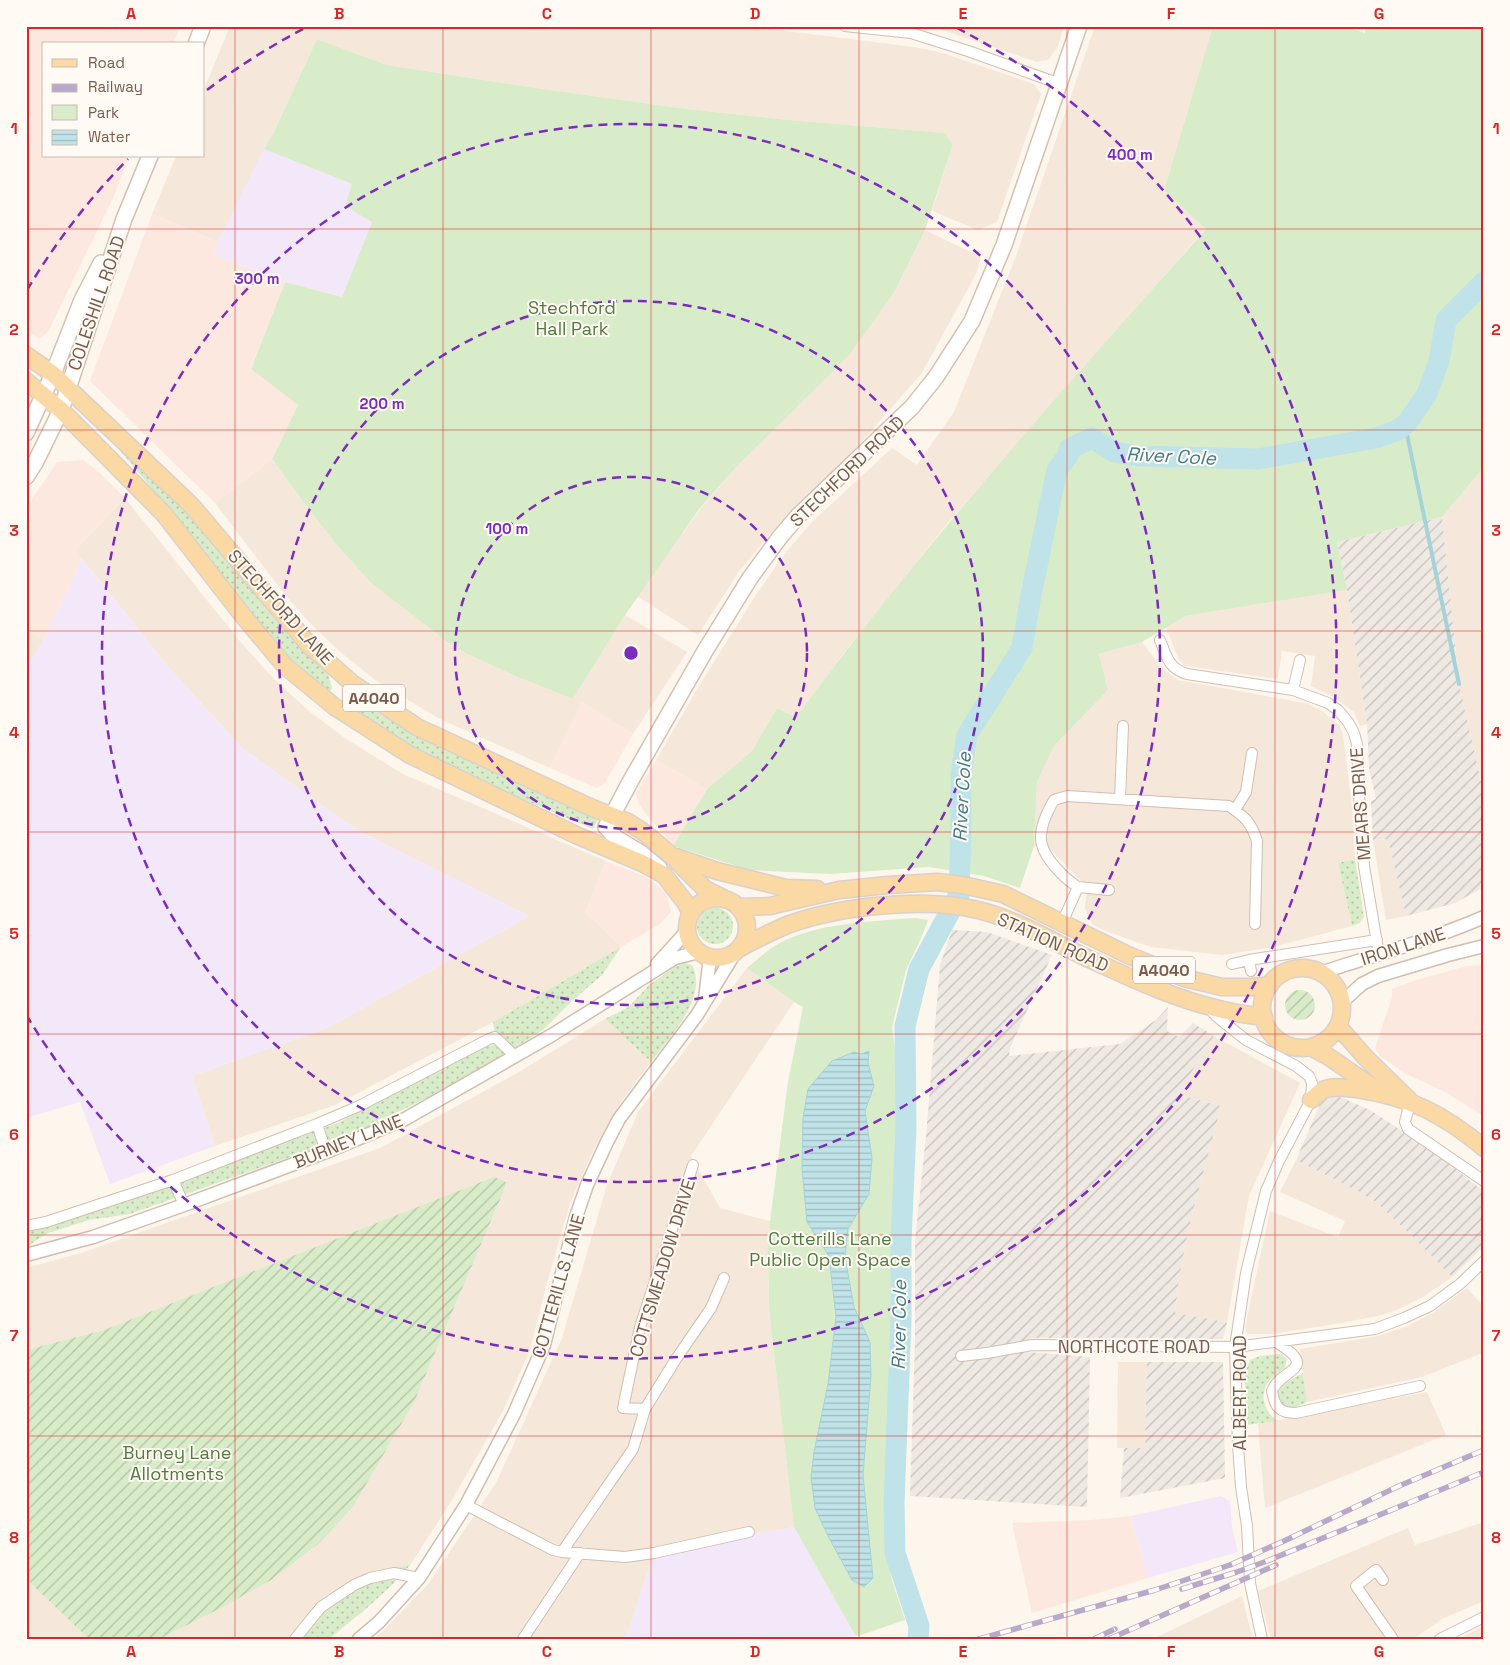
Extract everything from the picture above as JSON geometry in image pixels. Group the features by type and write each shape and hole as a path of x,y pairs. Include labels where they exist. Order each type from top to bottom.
{"main road":[{"path":"197,42 204,26"},
{"name":"STECHFORD ROAD","path":"664,875 653,862 630,845 616,838 606,827 705,651 750,578 798,516 864,455 912,407 954,350 972,321 1003,247 1080,26"},
{"name":"COLESHILL ROAD","path":"26,477 61,410 67,387 124,219 149,158"},
{"name":"COLESHILL ROAD","path":"26,433 84,295 124,219"},
{"name":"A4040","path":"26,355 52,374"},
{"name":"STECHFORD LANE","path":"52,374 192,506 310,646 353,684 418,727 590,807 613,815 645,833 706,889 722,898"},
{"name":"A4040","path":"26,381 44,394"},
{"name":"STECHFORD LANE","path":"44,394 164,514 244,617 285,666 335,707 410,755 664,875 691,913"},
{"path":"335,707 353,684"},
{"path":"673,857 717,871 786,888 839,890"},
{"name":"STATION ROAD","path":"839,890 937,882 1003,894 1062,923"},
{"name":"A4040","path":"739,907 770,906 839,890"},
{"path":"722,898 739,907 744,914 747,929 746,937 738,950 720,958 705,955 691,943 687,931 691,913 701,902 708,899 722,898"},
{"name":"STATION ROAD","path":"738,950 788,925 824,916 892,905 935,904 978,910 1046,936 1150,987 1212,1011"},
{"name":"A4040","path":"1062,923 1128,955 1184,978 1222,987 1270,985"},
{"path":"1307,969 1320,973 1335,985 1342,1002 1342,1014 1338,1026 1331,1036 1322,1043 1311,1047 1295,1048 1281,1042 1270,1032 1264,1018 1262,1006 1270,985 1280,975 1293,970 1307,969"},
{"name":"A4040","path":"1212,1011 1264,1018"},
{"path":"1338,1026 1365,1057 1410,1102"},
{"path":"1311,1047 1329,1057 1381,1093"},
{"path":"1312,1100 1322,1090 1336,1086 1381,1093 1410,1102 1463,1131 1484,1148"}],"street":[{"path":"845,26 911,33 1060,84"},
{"name":"MEARS DRIVE","path":"1160,640 1169,663 1176,670 1187,674 1293,690 1328,703 1338,710 1354,733 1357,744 1358,795 1364,866 1379,955"},
{"path":"1293,690 1300,660"},
{"path":"1120,799 1123,726"},
{"path":"1235,810 1246,792 1252,753"},
{"path":"1109,890 1078,887 1065,877 1051,861 1042,845 1042,831 1047,813 1054,800 1067,796 1229,806 1245,817 1254,829 1257,841 1255,924"},
{"path":"1062,923 1078,887"},
{"name":"IRON LANE","path":"1320,973 1458,928 1484,916"},
{"name":"BURNEY LANE","path":"647,976 687,931"},
{"path":"1232,964 1377,940"},
{"name":"IRON LANE","path":"1342,1002 1362,984 1378,976 1484,946"},
{"name":"COTTERILLS LANE","path":"359,1639 379,1622 418,1578 466,1505 514,1414 544,1345 576,1217 606,1142 619,1119 704,1004 738,950"},
{"name":"COTTERILLS LANE","path":"704,1004 705,955"},
{"name":"BURNEY LANE","path":"26,1255 93,1237 184,1205 326,1152 405,1119 552,1035 675,958 705,955"},
{"path":"1248,960 1250,971"},
{"name":"STATION ROAD","path":"1212,1011 1246,1040 1296,1066 1309,1076 1312,1084 1312,1100"},
{"path":"26,1226 46,1222 173,1180 317,1124 359,1106 489,1039 495,1037 515,1056"},
{"name":"ALBERT ROAD","path":"1262,1639 1250,1583 1247,1526 1241,1487 1236,1347 1246,1273 1266,1190 1279,1161 1312,1100"},
{"path":"1410,1102 1405,1122 1408,1129 1484,1181"},
{"path":"317,1124 326,1152"},
{"name":"COTTSMEADOW DRIVE","path":"645,1409 623,1408 640,1327 693,1165"},
{"path":"173,1180 184,1205"},
{"name":"NORTHCOTE ROAD","path":"961,1356 1032,1345 1236,1347 1375,1329 1430,1306 1460,1284 1484,1261"},
{"name":"COTTSMEADOW DRIVE","path":"562,1552 633,1449 645,1409 711,1308 724,1278"},
{"path":"1276,1342 1296,1357 1294,1369 1277,1383 1272,1392 1274,1402 1285,1413 1296,1413 1420,1386"},
{"path":"466,1505 553,1550 562,1552 625,1556 654,1553 750,1532"},
{"path":"523,1639 580,1553"},
{"path":"1383,1580 1376,1570 1356,1586 1393,1639"},
{"path":"295,1639 321,1607 354,1585 370,1578 394,1573 418,1578"},
{"path":"1440,1639 1484,1617"}],"shaded area":[{"path":"26,26 180,26 174,42 42,42 42,158 128,158 113,198 48,332 39,339 26,330"},
{"path":"230,26 746,26 914,47 939,52 1034,84 1041,94 997,222 978,230 932,211 953,144 943,133 687,109 536,88 387,65 317,39 273,134 218,242 152,214 175,158 205,158 205,87"},
{"path":"931,26 1064,26 1058,46 1049,59 1037,62"},
{"path":"1095,26 1213,26 1164,190 1206,228 947,524 843,654 796,719 777,708 752,751 707,789 656,760 699,686 757,593 787,551 812,522 892,448 917,465 954,412 1016,256"},
{"path":"264,149 352,184 372,222 342,297 285,282 214,255 218,242"},
{"path":"152,214 218,242 214,255 285,282 251,368 298,405 272,459 215,503 90,381"},
{"path":"925,230 981,257 976,274 922,373 849,456 798,503 765,540 738,573 698,635 637,596 701,508 739,464 792,409 895,291"},
{"path":"272,459 335,543 371,583 446,641 467,654 573,699 625,615 687,652 633,734 582,702 550,768 440,719 375,680 338,650 286,596 215,503"},
{"path":"83,460 98,471 125,498 76,549 82,559 44,640 26,630 26,508 57,462"},
{"path":"1484,467 1484,795 1459,684 1442,517"},
{"path":"125,498 243,645 273,678 309,711 345,738 403,774 606,861 585,913 621,947 493,1022 335,1105 215,1146 192,1076 329,1027 529,916 358,831 243,749 170,669 75,550"},
{"path":"1442,517 1459,684 1484,795 1484,887 1455,903 1406,916 1388,839 1373,840 1371,801 1376,799 1369,769 1367,724 1347,590 1337,542"},
{"path":"82,559 170,669 243,749 358,831 529,916 329,1027 192,1076 215,1146 110,1184 80,1102 26,1118 26,667 44,640"},
{"path":"1347,590 1367,724 1360,726 1354,712 1332,696 1311,686 1315,656 1282,651 1278,679 1185,666 1179,660 1166,628 1186,616"},
{"path":"26,630 44,640 26,667"},
{"path":"1142,642 1162,668 1178,680 1305,703 1321,710 1340,726 1343,734 1352,806 1355,859 1338,863 1352,926 1274,947 1222,955 1151,947 1103,930 1092,924 1085,908 1087,887 1051,850 1034,846 1037,782 1054,746 1108,690 1099,654"},
{"path":"582,701 633,734 605,783 597,788 550,768"},
{"path":"656,760 707,789 673,846 645,813 638,802 636,793"},
{"path":"1388,839 1406,916 1386,920 1373,840"},
{"path":"606,861 646,877 666,892 671,912 660,924 621,947 585,913"},
{"path":"952,930 987,932 1052,955 1010,1048 1009,1056 1120,1044 1156,1020 1168,1007 1167,1031 1179,1037 1193,1023 1214,1036 1192,1071 1180,1095 1221,1106 1190,1223 1179,1277 1175,1313 1227,1322 1223,1339 1030,1338 1027,1352 1090,1357 1087,1507 910,1496 915,1343 915,1241 940,965"},
{"path":"1484,965 1484,1116 1443,1091 1404,1073 1380,1056 1375,1048 1392,997 1392,989 1416,980 1467,966"},
{"path":"747,968 794,1002 691,1156 720,1208 770,1221 768,1247 769,1310 794,1527 654,1553 630,1627 623,1639 373,1639 428,1584 496,1483 562,1338 607,1185 638,1112"},
{"path":"605,1019 651,1062 623,1099 592,1153 570,1203 530,1350 503,1411 452,1500 411,1564 366,1577 293,1639 159,1639 217,1610 415,1400 506,1182 494,1178 104,1330 26,1350 26,1268 81,1253 380,1148 519,1072"},
{"path":"1214,1036 1300,1083 1249,1196 1227,1322 1175,1313 1179,1277 1190,1223 1221,1106 1180,1095 1192,1071"},
{"path":"1333,1094 1370,1110 1436,1153 1484,1192 1484,1246 1452,1277 1376,1202 1296,1160 1324,1095"},
{"path":"1296,1160 1376,1202 1452,1277 1423,1297 1382,1315 1272,1334 1247,1334 1245,1327 1270,1211 1338,1237 1345,1221 1280,1192"},
{"path":"1467,1288 1484,1307 1484,1350 1480,1354 1422,1377 1307,1402 1300,1349 1378,1336 1408,1326 1434,1312"},
{"path":"1118,1362 1147,1362 1145,1448 1117,1448"},
{"path":"1147,1362 1223,1362 1225,1478 1120,1498 1124,1448 1145,1448"},
{"path":"1427,1392 1446,1435 1265,1508 1258,1424"},
{"path":"1221,1496 1230,1501 1232,1527 1238,1552 1148,1578 1131,1516"},
{"path":"1131,1516 1148,1578 1032,1613 1012,1523 1091,1520"},
{"path":"1484,1522 1484,1601 1444,1618 1413,1639 1271,1639 1258,1591 1408,1528 1415,1545"},
{"path":"794,1527 855,1635 858,1636 849,1639 623,1639 630,1627 654,1553"},
{"path":"26,1579 89,1639 26,1639"},
{"path":"1242,1596 1253,1639 1153,1639"},
{"path":"1484,1625 1484,1639 1459,1639"}],"green space":[{"path":"1213,26 1344,26 1365,33 1366,26 1484,26 1484,467 1442,517 1337,542 1347,590 1186,616 1142,642 1099,654 1108,690 1054,746 1037,782 1034,846 1020,888 984,876 929,867 831,874 749,870 673,846 707,789 752,751 777,708 796,718 893,591 943,530 1047,408 1206,229 1164,190"},
{"name":"Stechford Hall Park","path":"317,39 387,65 687,109 944,133 953,144 925,230 895,291 849,355 739,464 700,508 625,615 573,699 467,654 446,641 371,583 335,543 272,459 298,405 251,369 285,282 342,297 372,222 345,206 352,184 264,149 273,134"},
{"path":"120,442 179,502 295,640 329,676 331,690 327,691 311,679 269,636 182,525 116,446"},
{"path":"368,703 599,817 593,829 413,752 358,716"},
{"path":"1355,859 1364,917 1360,923 1352,926 1338,863"},
{"path":"715,908 722,909 728,913 732,919 732,933 728,939 722,943 715,944 708,943 702,939 698,933 697,926 698,919 702,913 708,909"},
{"name":"Cotterills Lane Public Open Space","path":"916,918 928,920 906,970 892,1027 900,1107 899,1158 891,1260 893,1363 888,1451 887,1515 891,1577 905,1620 858,1636 855,1635 794,1527 769,1310 768,1247 770,1221 788,1082 803,1007 747,968 778,944 809,931 845,924"},
{"path":"621,947 602,975 543,1030 463,1080 335,1141 130,1214 89,1220 48,1233 26,1247 26,1230 184,1179 340,1122 481,1048 497,1044 493,1022"},
{"path":"685,963 692,965 696,977 691,1003 685,1016 651,1062 605,1019 629,1007 649,985 676,966"},
{"path":"1300,990 1310,995 1315,1005 1310,1015 1300,1020 1290,1015 1285,1005 1290,995"},
{"name":"Burney Lane Allotments","path":"494,1177 506,1182 504,1190 415,1400 353,1507 318,1544 271,1580 159,1639 89,1639 26,1579 26,1350 104,1330"},
{"path":"1281,1354 1287,1359 1285,1368 1273,1377 1264,1394 1267,1409 1277,1421 1246,1425 1245,1373 1250,1360 1260,1356"},
{"path":"1303,1373 1307,1402 1294,1408 1285,1408 1280,1401 1279,1391 1286,1383"},
{"path":"411,1564 367,1608 329,1639 294,1639 321,1604 366,1577"}],"water":[{"path":"869,1051 868,1063 874,1086 865,1111 872,1158 869,1194 848,1229 845,1257 854,1307 870,1342 871,1376 863,1475 873,1578 864,1587 852,1580 815,1508 811,1477 814,1452 828,1384 836,1317 829,1256 807,1222 802,1168 803,1118 808,1089 832,1061 854,1052 861,1054"}],"waterway":[{"name":"River Cole","path":"918,1639 919,1626 895,1553 894,1503 906,1128 905,1026 919,969 959,895 961,775 967,735 1022,648 1057,470 1069,454 1069,449 1092,438 1114,452 1139,456 1258,459 1376,438 1396,431 1407,423 1427,394 1439,361 1446,320 1484,282"},
{"path":"1405,425 1459,684"}],"railway":[{"path":"979,1639 1155,1590 1230,1565 1399,1486 1484,1450"},
{"path":"1182,1589 1267,1561 1484,1472"},
{"path":"1109,1639 1276,1565"},
{"path":"1094,1639 1115,1629"}]}
